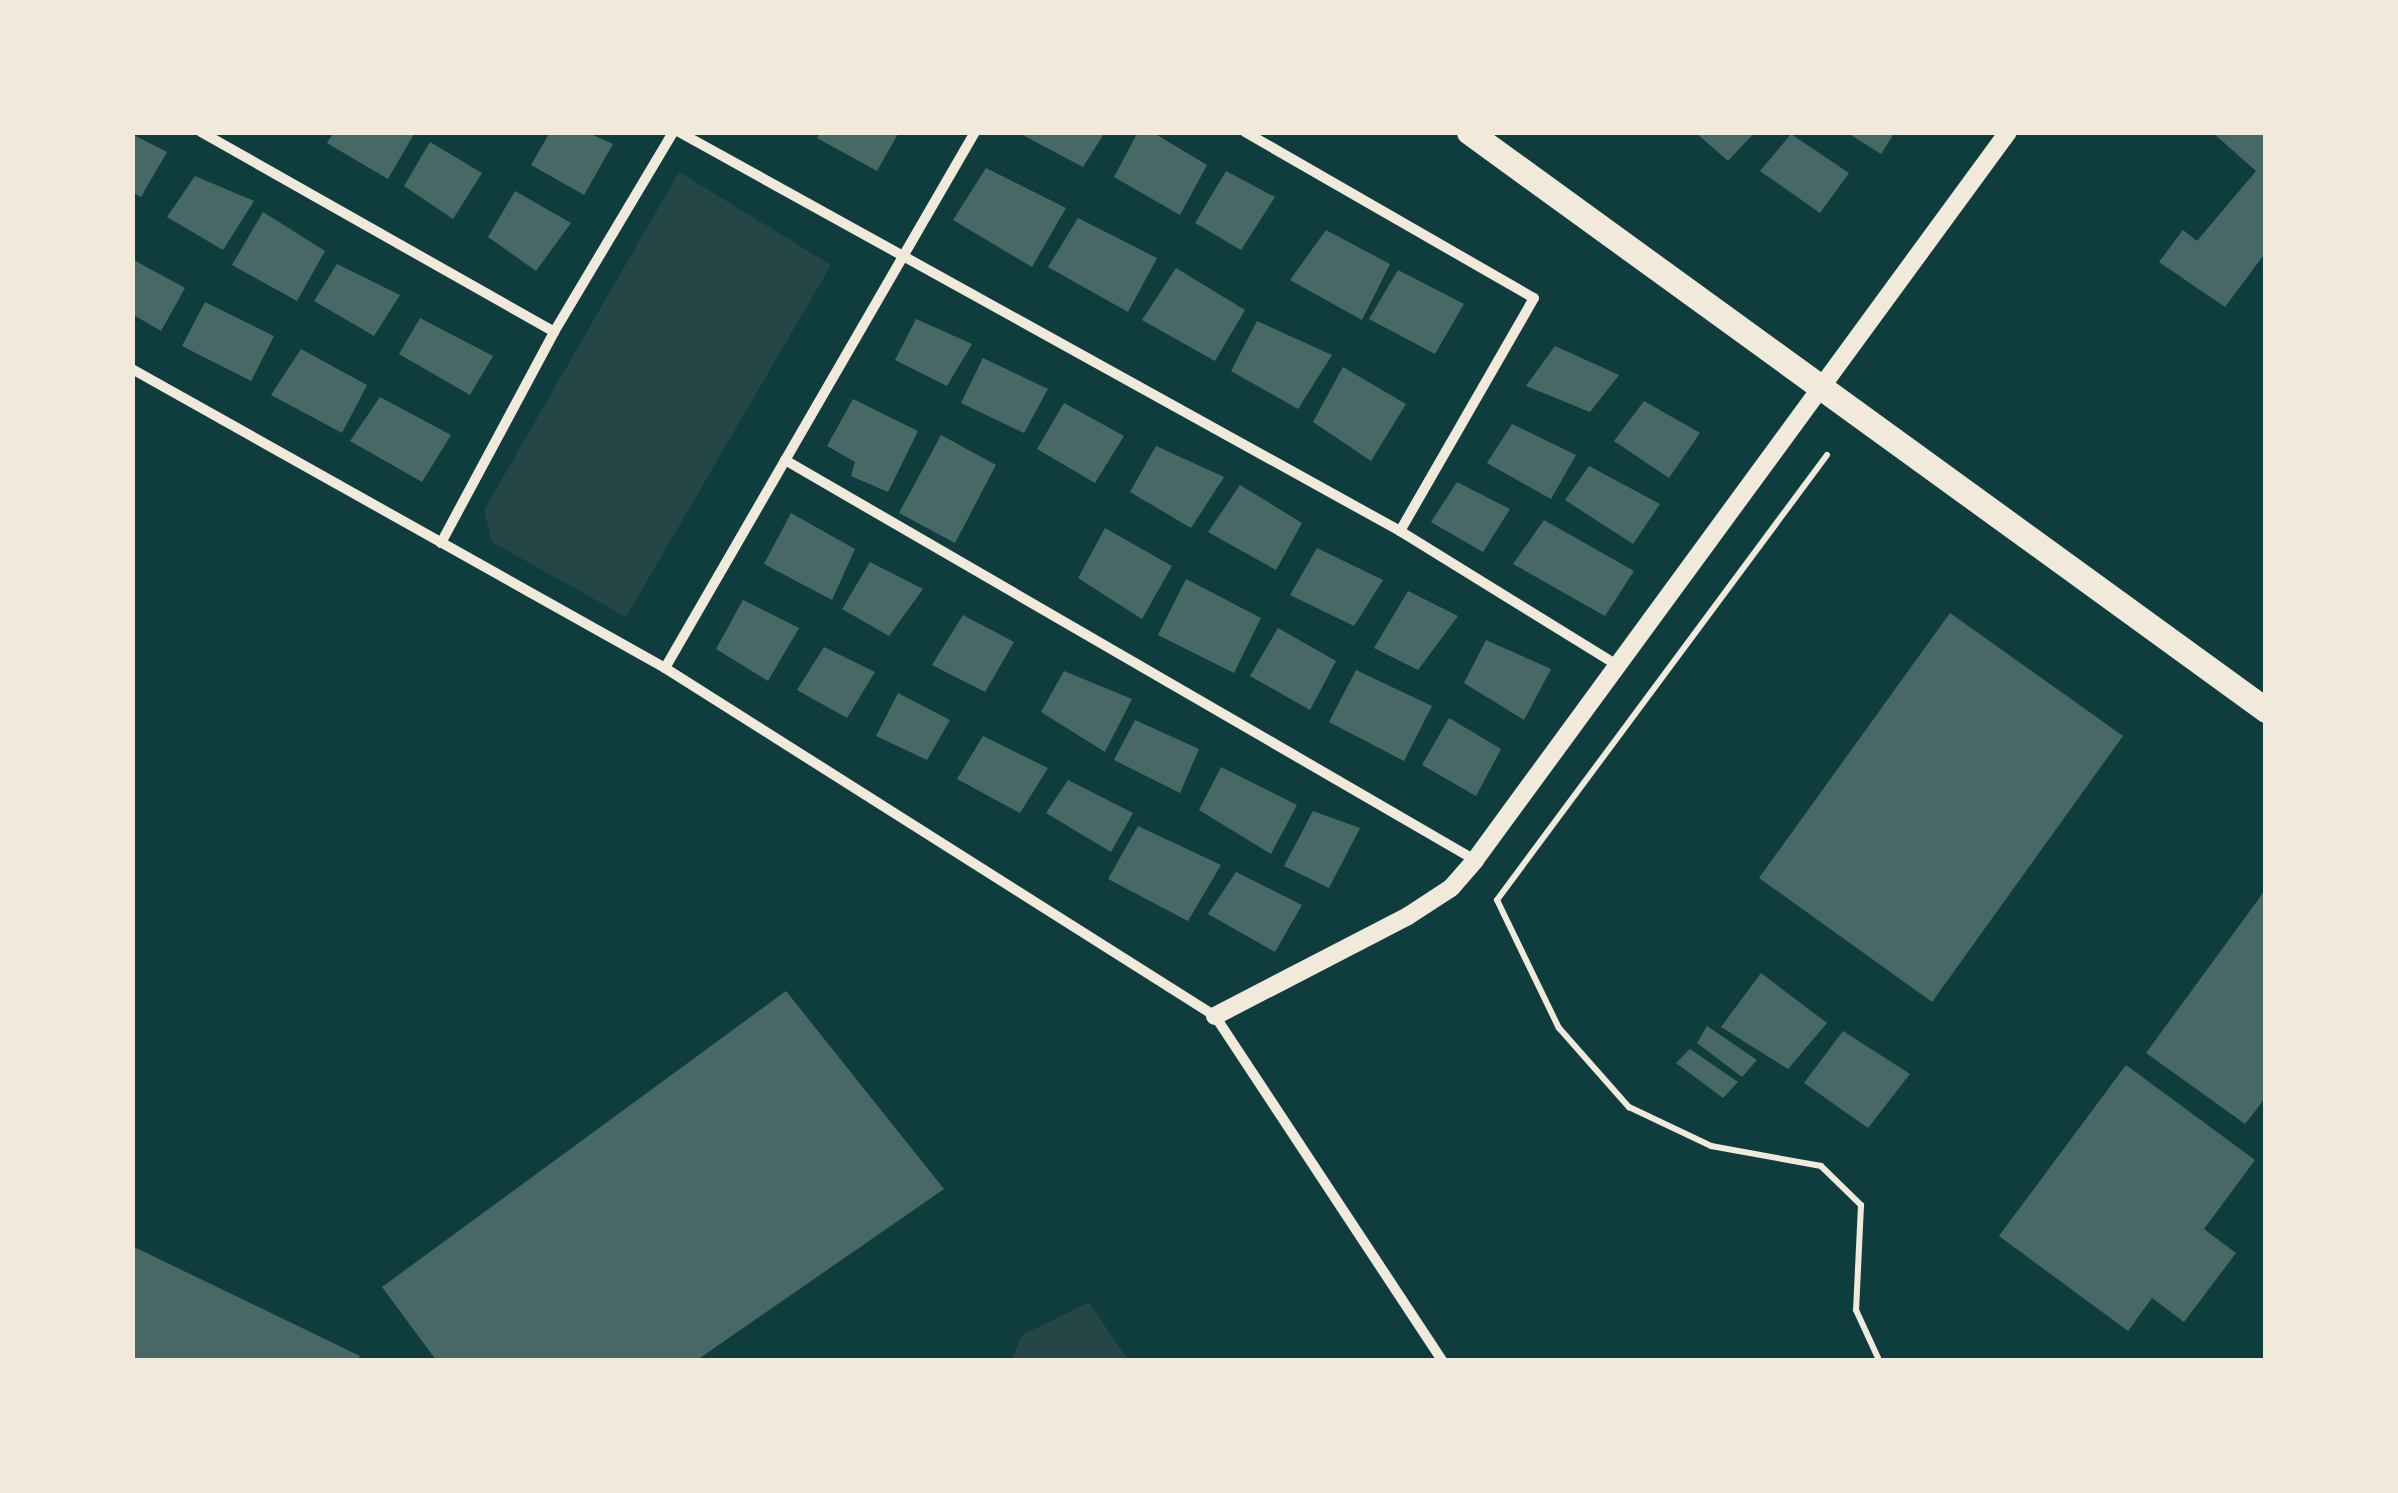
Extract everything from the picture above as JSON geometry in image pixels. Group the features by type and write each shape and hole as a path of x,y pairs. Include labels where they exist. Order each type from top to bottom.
{"main road":[{"path":"1469,132 2266,710"}],"street":[{"path":"202,132 554,332"},
{"path":"441,543 554,332 676,132 1400,531 1616,665"},
{"path":"665,668 975,132"},
{"path":"1245,132 1534,298 1400,531"},
{"path":"1215,1016 1408,916 1450,888 1475,860 2008,132"},
{"path":"132,369 665,668 1215,1016 1442,1360"},
{"path":"785,460 1475,860"}],"path":[{"path":"1827,456 1498,900 1558,1028 1629,1107 1711,1146 1822,1166 1861,1205 1856,1310 1878,1360"}],"shaded area":[{"path":"679,172 831,265 626,617 492,542 484,510"},
{"path":"1089,1302 1128,1360 1012,1360 1022,1335"}],"building":[{"path":"334,132 414,134 388,179 327,143"},
{"path":"550,132 586,132 613,144 584,195 531,165"},
{"path":"821,132 899,132 877,171 817,138"},
{"path":"1017,132 1105,132 1083,167"},
{"path":"1138,132 1152,132 1207,165 1180,215 1114,177"},
{"path":"1695,132 1755,132 1728,161"},
{"path":"1846,132 1895,132 1881,154"},
{"path":"2212,132 2266,132 2266,252 2225,307 2159,262 2183,230 2197,241 2256,171"},
{"path":"132,134 167,152 141,197 132,192"},
{"path":"1791,134 1849,173 1820,213 1760,171"},
{"path":"430,142 482,173 453,219 404,186"},
{"path":"986,168 1066,208 1032,267 953,220"},
{"path":"1226,171 1275,197 1241,250 1195,223"},
{"path":"195,176 254,201 223,250 167,217"},
{"path":"515,191 571,223 536,271 488,237"},
{"path":"263,212 325,251 297,301 232,265"},
{"path":"1078,218 1157,258 1128,312 1048,267"},
{"path":"1326,230 1390,264 1362,320 1290,280"},
{"path":"132,259 185,288 161,331 132,314"},
{"path":"337,264 400,295 374,336 314,301"},
{"path":"1176,268 1245,310 1215,361 1142,320"},
{"path":"1398,270 1464,304 1435,354 1369,319"},
{"path":"205,302 274,336 251,381 182,346"},
{"path":"420,318 493,356 470,395 399,354"},
{"path":"916,319 972,344 947,386 895,360"},
{"path":"1257,321 1332,355 1298,409 1231,371"},
{"path":"1555,346 1619,375 1590,412 1526,386"},
{"path":"301,349 367,385 342,433 271,395"},
{"path":"983,358 1048,389 1024,433 961,403"},
{"path":"1343,367 1406,404 1371,461 1313,422"},
{"path":"380,397 451,435 422,482 350,441"},
{"path":"853,399 918,431 888,492 851,476 855,462 827,446"},
{"path":"1644,401 1700,433 1669,478 1614,441"},
{"path":"1064,403 1124,436 1095,483 1037,449"},
{"path":"1512,424 1576,455 1551,499 1487,463"},
{"path":"941,435 996,465 955,543 899,513"},
{"path":"1156,446 1224,477 1191,528 1130,492"},
{"path":"1589,466 1660,504 1633,544 1565,500"},
{"path":"1457,482 1510,509 1483,552 1431,522"},
{"path":"1240,485 1302,523 1276,570 1208,532"},
{"path":"791,513 855,549 832,600 764,564"},
{"path":"1544,520 1634,571 1605,616 1513,564"},
{"path":"1105,528 1172,566 1142,619 1078,578"},
{"path":"1317,548 1383,580 1354,626 1290,595"},
{"path":"870,562 923,589 889,636 842,609"},
{"path":"1186,579 1261,618 1234,673 1158,635"},
{"path":"1408,591 1458,616 1418,670 1374,648"},
{"path":"743,600 799,628 768,681 716,649"},
{"path":"1950,613 2123,736 1932,1002 1759,878"},
{"path":"963,615 1014,642 985,692 932,665"},
{"path":"1278,628 1336,661 1310,710 1250,676"},
{"path":"1486,640 1551,669 1524,720 1464,683"},
{"path":"824,647 875,672 847,718 797,690"},
{"path":"1356,670 1432,706 1404,761 1329,722"},
{"path":"1064,671 1132,699 1105,752 1041,712"},
{"path":"898,693 950,720 927,760 876,736"},
{"path":"1449,718 1501,749 1476,796 1422,765"},
{"path":"1135,720 1199,749 1180,793 1114,760"},
{"path":"983,736 1048,768 1020,813 957,779"},
{"path":"1221,767 1297,805 1271,854 1199,810"},
{"path":"1068,780 1133,813 1111,852 1046,813"},
{"path":"1313,811 1360,828 1329,888 1284,866"},
{"path":"1138,826 1221,865 1188,921 1108,879"},
{"path":"1236,872 1302,905 1275,952 1208,914"},
{"path":"2266,889 2266,1097 2245,1124 2146,1053"},
{"path":"1761,973 1827,1023 1788,1069 1721,1027"},
{"path":"786,991 944,1189 697,1360 436,1360 382,1287"},
{"path":"1707,1026 1757,1060 1742,1077 1697,1043"},
{"path":"1843,1031 1910,1074 1868,1128 1804,1083"},
{"path":"1690,1049 1738,1082 1723,1098 1676,1063"},
{"path":"2126,1065 2255,1160 2204,1229 2236,1253 2184,1322 2152,1298 2128,1331 1999,1236"},
{"path":"132,1246 360,1356 357,1360 132,1360"}]}
